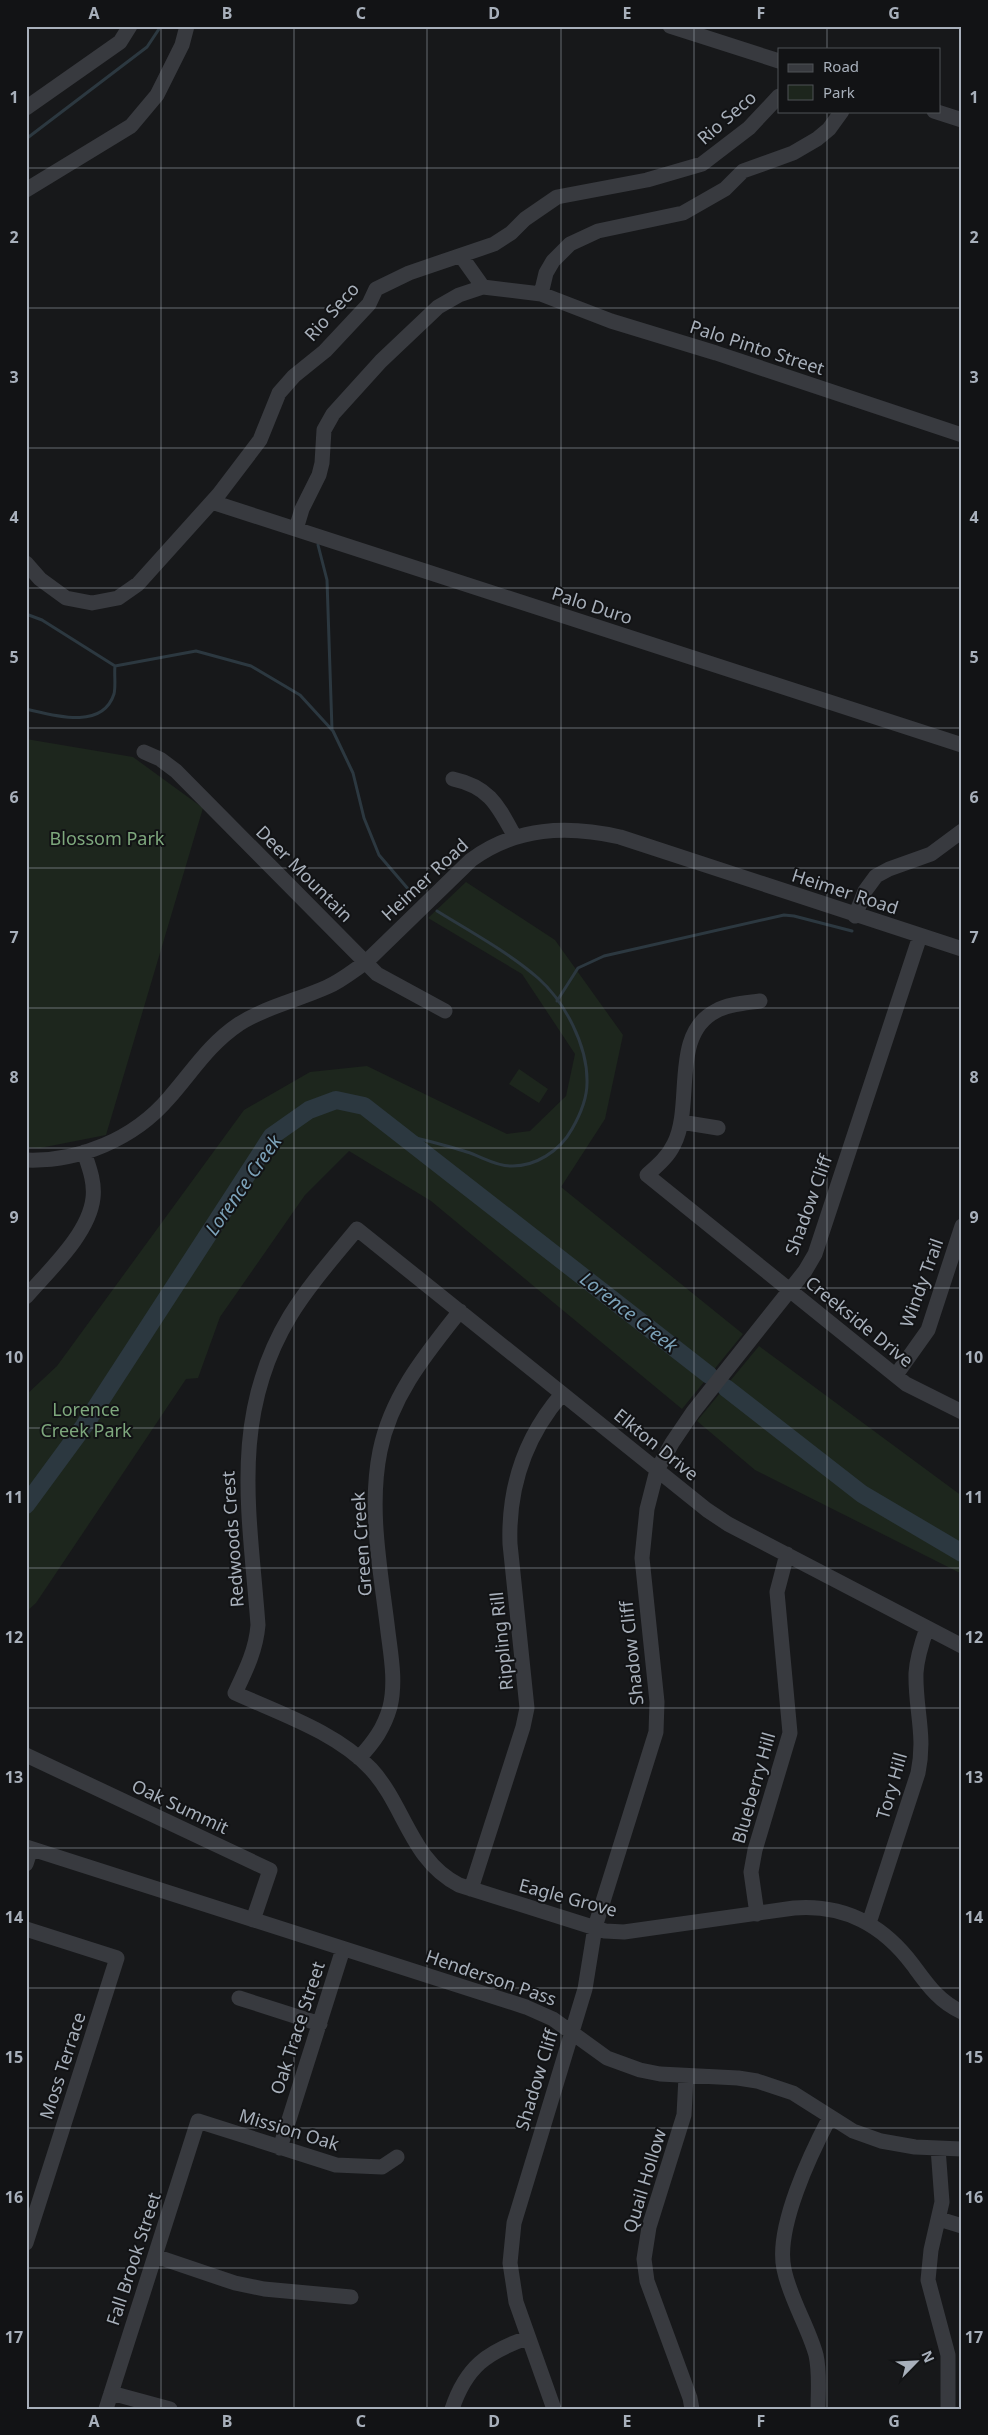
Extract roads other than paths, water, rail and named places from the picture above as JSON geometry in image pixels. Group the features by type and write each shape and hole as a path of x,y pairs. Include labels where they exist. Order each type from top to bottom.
{"street":[{"path":"26,108 120,42 130,26"},
{"path":"26,190 131,126 157,95 182,46 187,26"},
{"path":"670,26 778,61"},
{"name":"Rio Seco","path":"26,563 40,580 66,598 92,603 110,601 132,590 212,502 260,440 280,393 294,376 325,351 369,304 376,289 409,273 494,244 511,233 525,218 557,197 647,180 702,164 749,128 778,97"},
{"path":"296,529 302,509 319,475 322,463 324,430 333,414 381,361 451,298 483,287 541,294 546,273 553,261 570,244 598,232 683,214 725,189 744,171 793,153 817,139 829,129 841,112"},
{"path":"937,112 962,120"},
{"path":"461,256 483,287"},
{"name":"Palo Pinto Street","path":"541,294 611,321 716,353 962,436"},
{"name":"Palo Duro","path":"212,502 962,745"},
{"name":"Deer Mountain","path":"144,752 160,759 176,771 377,974 445,1011"},
{"path":"453,779 479,787 491,798 515,837"},
{"name":"Heimer Road","path":"26,1160 45,1160 84,1152 133,1130 159,1109 204,1054 225,1034 255,1015 330,986 366,962 465,865 485,850 515,837 559,829 595,832 620,838 855,916 962,949"},
{"path":"855,916 865,891 876,876 889,869 931,854 962,831"},
{"name":"Shadow Cliff","path":"554,2409 527,2338 516,2302 512,2282 511,2256 514,2222 588,1979 590,1951 595,1927 656,1732 657,1702 642,1558 647,1509 658,1470 672,1443 693,1412 805,1271 818,1245 920,936"},
{"path":"718,1128 681,1122 689,1047 698,1026 716,1010 760,1001"},
{"name":"Creekside Drive","path":"681,1122 675,1143 666,1156 647,1175 906,1384 962,1412"},
{"path":"26,1296 80,1233 88,1216 93,1198 92,1175 84,1152"},
{"name":"Windy Trail","path":"896,1375 928,1330 962,1226"},
{"name":"Elkton Drive","path":"357,1229 562,1394 728,1524 962,1646"},
{"name":"Redwoods Crest","path":"235,1693 252,1658 257,1641 258,1625 247,1484 247,1458 256,1402 268,1363 290,1317 316,1278 357,1229"},
{"name":"Green Creek","path":"359,1758 378,1738 384,1725 393,1686 376,1521 376,1473 380,1449 387,1426 407,1382 460,1312"},
{"name":"Rippling Rill","path":"471,1889 523,1727 527,1708 510,1544 510,1514 514,1485 527,1447 544,1416 562,1394"},
{"name":"Blueberry Hill","path":"757,1914 751,1872 755,1850 790,1733 777,1600 779,1579 787,1554"},
{"name":"Tory Hill","path":"869,1923 918,1773 922,1754 916,1673 919,1650 927,1628"},
{"name":"Eagle Grove","path":"235,1693 331,1739 359,1758 391,1795 414,1842 426,1860 449,1880 471,1889 605,1931 624,1932 794,1908 820,1907 844,1912 869,1923 897,1945 939,1998 962,2012"},
{"name":"Oak Summit","path":"26,1755 270,1870 253,1920"},
{"path":"26,1864 29,1848"},
{"name":"Henderson Pass","path":"29,1848 533,2010 553,2019 607,2058 620,2063 660,2074 686,2077 719,2076 757,2081 793,2094 853,2130 881,2141 962,2149"},
{"name":"Moss Terrace","path":"26,1929 117,1958 26,2243"},
{"name":"Oak Trace Street","path":"280,2148 343,1949"},
{"path":"239,1998 320,2024"},
{"name":"Quail Hollow","path":"686,2077 684,2115 649,2227 644,2259 647,2281 690,2398 692,2409"},
{"path":"818,2409 816,2356 786,2278 783,2244 787,2225 811,2153 830,2117"},
{"name":"Mission Oak","path":"198,2121 336,2165 382,2167 397,2157"},
{"name":"Fall Brook Street","path":"106,2409 198,2121"},
{"path":"938,2148 942,2202 931,2250 928,2280 948,2355 948,2409"},
{"path":"939,2219 962,2226"},
{"path":"155,2256 235,2283 264,2289 351,2297"},
{"path":"452,2409 466,2377 479,2363 502,2347 527,2338"},
{"path":"111,2393 170,2409"}],"waterway":[{"path":"26,139 147,47 161,26"},
{"path":"318,545 327,580 332,730"},
{"path":"26,614 42,620 115,666 196,651 251,666 300,695 333,731 353,773 364,818 379,855 415,897"},
{"path":"26,709 75,718 88,717 99,713 108,706 114,694 115,666"},
{"path":"401,1134 467,1152 499,1164 510,1166 529,1164 554,1151 567,1137 580,1113 586,1095 587,1083 584,1054 573,1026 557,999 538,978 514,960 437,911"},
{"path":"557,1001 578,968 604,956 784,915 852,931"},
{"name":"Lorence Creek","path":"26,1505 84,1426 272,1136 309,1110 336,1100 364,1106 709,1375"},
{"name":"Lorence Creek","path":"726,1388 862,1494 962,1553"}],"park label":[{"name":"Blossom Park","path":"107,839"},
{"name":"Lorence Creek Park","path":"86,1420"}]}
